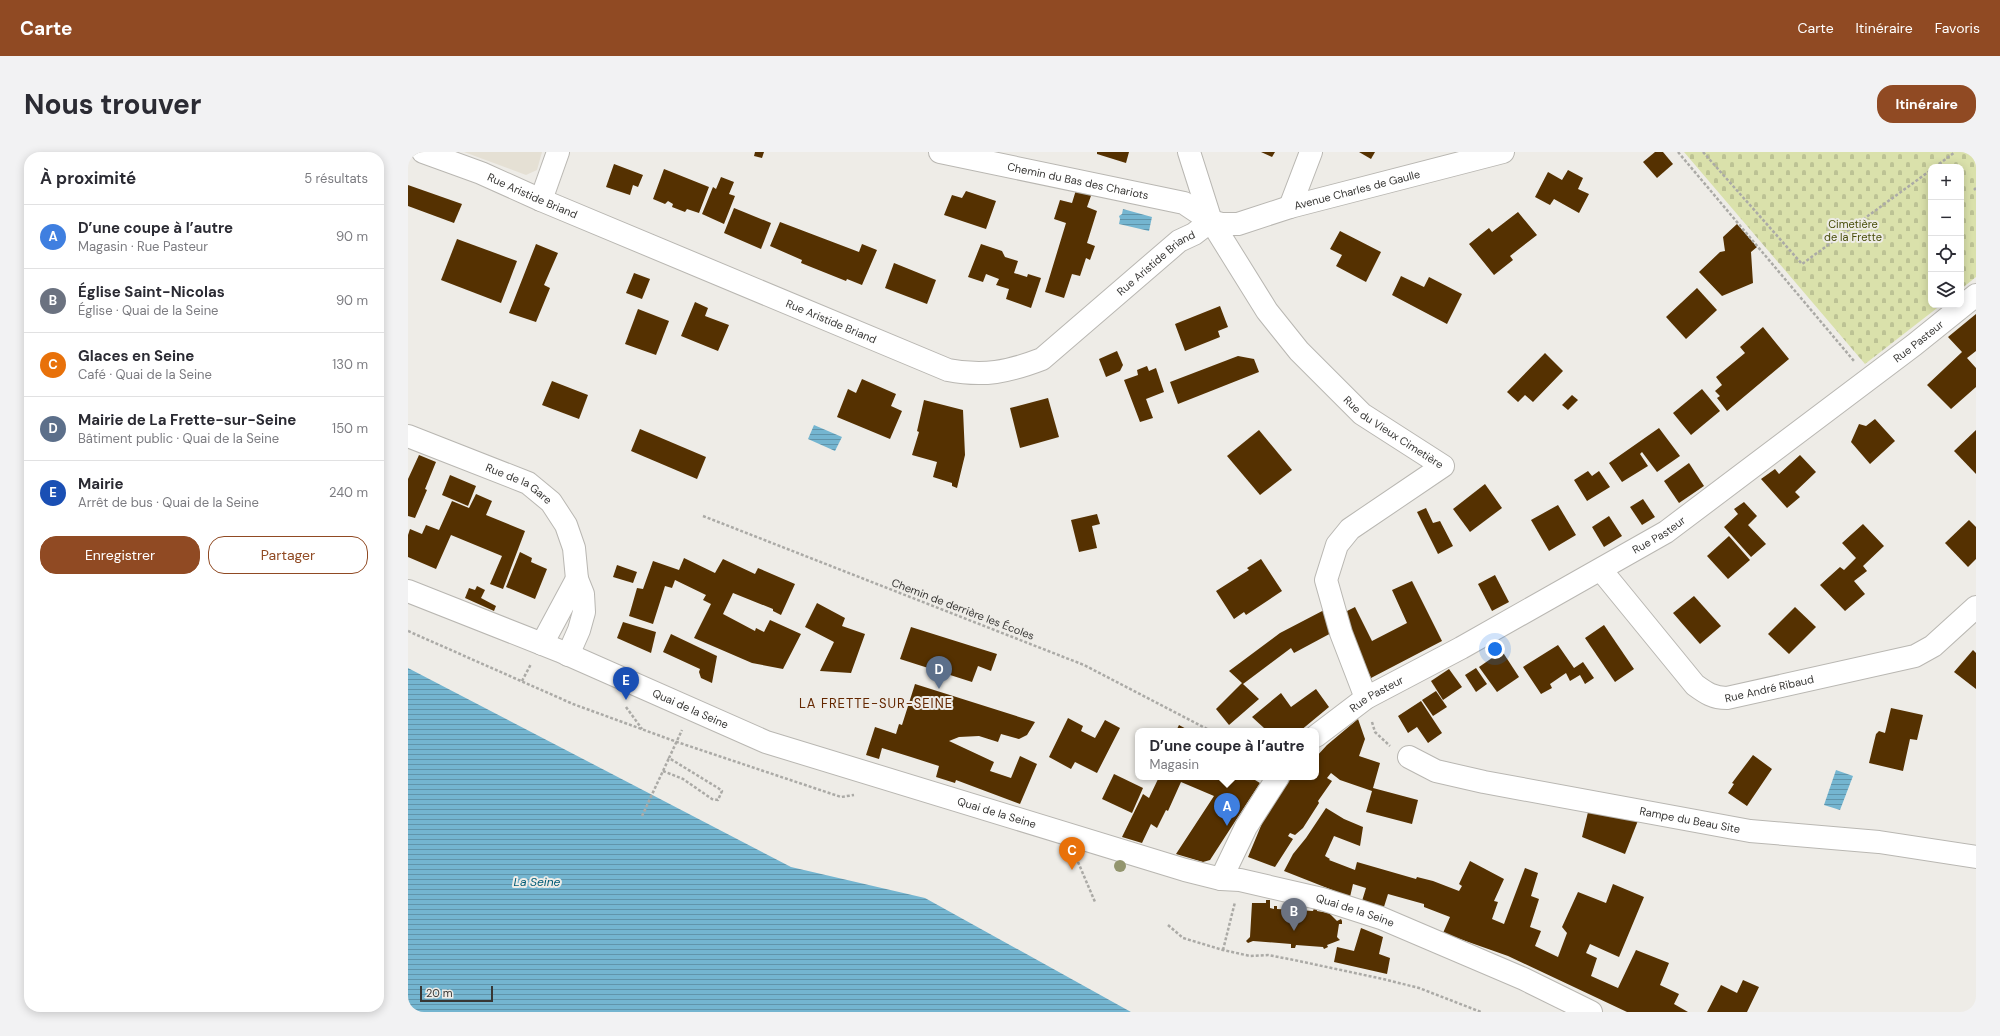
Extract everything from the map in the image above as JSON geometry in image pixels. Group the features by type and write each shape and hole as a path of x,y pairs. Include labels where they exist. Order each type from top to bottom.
{"street":[{"name":"Rue Aristide Briand","path":"423,152 481,172 541,200 948,370 969,374 994,374 1042,359 1179,241 1194,234 1211,221"},
{"path":"541,200 558,152"},
{"name":"Chemin du Bas des Chariots","path":"940,152 1184,203 1211,221"},
{"path":"1189,152 1211,221"},
{"path":"1290,207 1311,152"},
{"name":"Avenue Charles de Gaulle","path":"1211,221 1222,224 1238,224 1290,207 1503,152"},
{"name":"Rue du Vieux Cimetière","path":"1211,221 1267,311 1299,351 1362,414 1443,466 1350,529 1337,545 1326,580 1341,633 1366,698"},
{"name":"Rue Pasteur","path":"1319,734 1366,698 1601,570 1666,532 1914,345 1976,295"},
{"name":"Rue de la Gare","path":"408,436 528,483 551,502 566,525 574,548 577,580 583,594 584,612 579,630 568,655"},
{"name":"Rue André Ribaud","path":"1601,570 1695,685 1706,694 1716,698 1727,698 1916,656 1933,646 1976,607"},
{"path":"542,644 577,580"},
{"name":"Quai de la Seine","path":"408,591 542,644 766,742 1185,870 1322,899 1381,918 1524,978 1592,1012"},
{"name":"Rampe du Beau Site","path":"1409,757 1436,771 1484,782 1750,831 1879,842 1976,857"},
{"path":"1231,879 1246,827 1276,780"}],"path":[{"path":"1678,152 1869,378"},
{"path":"1703,152 1802,264 1928,172"},
{"path":"1938,164 1955,152"},
{"name":"Chemin de derrière les Écoles","path":"703,516 1084,665 1205,728"},
{"path":"642,816 692,710"},
{"path":"663,771 683,779 712,798 718,800 721,795 722,791 718,788 670,758"},
{"path":"1223,950 1231,879"},
{"path":"1168,925 1183,938 1223,950 1250,956 1268,955 1383,979 1419,988 1481,1012"}],"shaded area":[{"path":"464,152 542,152 537,170 526,175"}],"green space":[{"name":"Cimetière de la Frette","path":"1684,152 1976,152 1976,277 1964,287 1964,164 1928,164 1928,308 1937,308 1865,364"}],"water":[{"path":"1123,209 1152,217 1149,231 1119,224 1119,216 1122,214"},
{"path":"814,425 842,437 835,451 808,439"},
{"name":"La Seine","path":"408,668 791,867 925,898 1131,1012 408,1012"},
{"path":"1836,770 1853,776 1840,810 1824,805"}],"building":[{"path":"755,152 764,152 762,158 754,156"},
{"path":"1097,152 1129,152 1126,163 1097,154"},
{"path":"1261,152 1275,152 1272,157"},
{"path":"1359,152 1375,152 1371,159"},
{"path":"1655,152 1663,152 1673,164 1657,178 1643,162"},
{"path":"614,164 643,175 638,187 633,185 630,195 606,187"},
{"path":"664,169 709,187 699,213 687,209 685,212 672,207 673,204 668,201 665,204 653,199"},
{"path":"1568,170 1583,178 1578,189 1589,194 1579,213 1554,199 1550,205 1535,197 1548,172 1562,180"},
{"path":"721,177 734,182 729,194 735,196 724,224 702,214 713,187 716,189"},
{"path":"408,185 462,204 454,223 408,206"},
{"path":"1076,190 1092,193 1087,207 1097,211 1087,243 1095,246 1090,260 1086,258 1080,276 1072,274 1064,298 1045,292 1066,223 1054,219 1060,200 1072,203"},
{"path":"966,191 996,201 986,229 944,215 952,195 962,198"},
{"path":"734,208 771,223 761,249 724,233"},
{"path":"1518,212 1537,235 1510,256 1513,260 1494,275 1469,244 1489,228 1492,232"},
{"path":"780,222 859,252 862,244 877,250 862,285 847,279 846,281 801,263 802,260 770,246"},
{"path":"1737,224 1757,247 1751,252 1753,283 1722,296 1699,272 1720,252 1725,251 1723,237"},
{"path":"1340,231 1381,252 1366,282 1336,266 1342,255 1330,249"},
{"path":"457,239 517,261 501,303 441,280"},
{"path":"536,244 558,253 544,285 550,288 536,322 509,313"},
{"path":"981,244 1002,251 1005,257 1018,261 1014,273 1027,277 1028,274 1041,278 1031,308 1006,299 1009,289 996,285 999,279 986,274 983,282 968,277"},
{"path":"894,263 936,280 927,304 885,288"},
{"path":"634,273 650,279 642,299 626,293"},
{"path":"1401,276 1424,287 1429,277 1462,294 1447,324 1392,295"},
{"path":"1697,288 1717,310 1686,339 1666,317"},
{"path":"695,302 708,308 705,316 729,325 718,351 681,336"},
{"path":"1220,306 1228,327 1218,331 1220,337 1185,351 1175,324"},
{"path":"638,309 669,321 656,355 625,344"},
{"path":"1976,314 1976,351 1967,358 1976,368 1976,387 1951,409 1927,385 1962,352 1948,337"},
{"path":"1763,327 1789,359 1727,411 1717,398 1720,396 1715,391 1722,385 1716,377 1745,353 1740,347"},
{"path":"1117,351 1123,365 1120,371 1106,377 1099,359"},
{"path":"1545,353 1563,371 1533,402 1525,395 1518,402 1507,392"},
{"path":"1238,356 1254,359 1259,372 1178,404 1170,382"},
{"path":"1147,366 1149,371 1156,368 1164,392 1146,399 1153,418 1140,422 1124,380 1138,375 1137,370"},
{"path":"862,379 896,394 891,406 902,411 890,439 837,417 848,389 856,393"},
{"path":"552,381 588,395 579,419 542,405"},
{"path":"1702,389 1720,411 1691,435 1673,413"},
{"path":"1572,395 1578,400 1568,410 1562,405"},
{"path":"1048,398 1059,437 1020,448 1010,408"},
{"path":"924,400 963,410 965,455 957,488 952,486 952,483 933,477 937,462 912,455 919,432 917,431"},
{"path":"1875,419 1895,441 1870,464 1851,442 1859,424 1866,426"},
{"path":"1659,428 1680,456 1657,472 1642,452 1640,454 1648,466 1622,482 1609,463"},
{"path":"640,429 706,457 697,479 631,451"},
{"path":"1259,430 1292,470 1260,495 1227,456"},
{"path":"1976,430 1976,474 1954,451"},
{"path":"419,455 436,462 425,489 427,490 415,518 408,516 408,479"},
{"path":"1800,455 1816,472 1795,492 1800,497 1787,508 1761,479 1775,469 1779,474"},
{"path":"1689,463 1704,486 1679,503 1664,481"},
{"path":"1588,471 1592,476 1599,471 1610,487 1587,501 1574,480"},
{"path":"450,475 476,486 468,506 442,495"},
{"path":"1485,484 1502,508 1470,532 1453,509"},
{"path":"476,494 492,501 486,515 525,531 503,589 490,584 502,556 451,535 436,569 408,557 408,535 410,529 422,534 426,525 439,530 452,501 469,508"},
{"path":"1643,499 1655,517 1642,525 1630,507"},
{"path":"1744,502 1757,516 1748,525 1766,544 1751,557 1724,527 1738,514 1734,509"},
{"path":"1558,505 1576,535 1549,551 1531,520"},
{"path":"1426,508 1433,523 1440,521 1453,546 1438,554 1417,512"},
{"path":"1097,514 1100,524 1092,526 1097,548 1079,552 1071,520"},
{"path":"1609,516 1622,536 1604,547 1592,527"},
{"path":"1969,520 1976,527 1976,559 1968,567 1945,543"},
{"path":"1863,524 1884,546 1863,566 1867,571 1854,581 1865,594 1845,611 1820,585 1840,567 1844,570 1856,558 1842,543"},
{"path":"1729,536 1750,560 1728,579 1707,556"},
{"path":"520,552 532,558 531,562 547,569 535,599 506,587"},
{"path":"684,558 715,573 723,559 755,574 758,568 795,584 781,615 773,611 773,609 733,593 723,614 755,631 756,628 764,632 770,620 801,634 783,669 752,663 694,638 711,604 703,600 706,595 675,580 672,588 665,586 653,624 629,616 637,588 643,589 653,561 679,570"},
{"path":"1261,559 1282,591 1246,615 1244,612 1234,619 1216,591 1249,570 1247,568"},
{"path":"617,565 637,572 633,583 613,577"},
{"path":"1495,575 1509,602 1492,611 1478,584"},
{"path":"1412,581 1442,641 1371,678 1341,614 1355,607 1372,641 1407,623 1392,590"},
{"path":"477,586 485,590 481,598 496,606 494,611 465,598 469,588 475,590"},
{"path":"1694,596 1721,626 1700,644 1673,613"},
{"path":"817,603 845,618 842,626 865,634 851,673 820,671 834,642 805,627"},
{"path":"1795,607 1816,627 1789,654 1768,634"},
{"path":"1328,608 1335,631 1294,653 1291,648 1243,684 1259,699 1229,725 1216,709 1242,683 1229,671 1280,633"},
{"path":"623,622 656,632 651,653 617,638"},
{"path":"1604,625 1634,669 1615,682 1585,638"},
{"path":"911,627 997,654 991,671 978,666 972,682 900,659"},
{"path":"671,634 717,656 712,683 701,678 699,672 700,669 663,652"},
{"path":"1558,645 1574,668 1583,662 1594,678 1585,684 1580,675 1570,681 1566,673 1550,684 1552,688 1541,694 1523,667"},
{"path":"1973,650 1976,653 1976,689 1954,672"},
{"path":"1502,651 1519,677 1497,692 1479,667"},
{"path":"1476,668 1487,684 1476,692 1465,675"},
{"path":"1449,669 1462,687 1443,700 1431,681"},
{"path":"915,684 1035,722 1027,735 1019,739 1001,734 998,742 979,736 959,737 949,741 994,762 990,771 1011,778 1020,756 1037,764 1020,804 956,780 955,783 936,777 939,766 911,757 882,748 879,759 866,755 875,727 896,734 899,724 902,725"},
{"path":"1316,689 1329,707 1304,728 1264,728 1252,717 1281,693 1291,707"},
{"path":"1436,691 1447,707 1433,716 1422,700"},
{"path":"1421,701 1442,733 1428,743 1417,727 1408,733 1398,716"},
{"path":"1891,708 1923,715 1917,740 1910,739 1903,771 1869,763 1876,734 1879,731 1885,733"},
{"path":"1068,718 1083,726 1081,731 1095,738 1105,720 1120,728 1097,773 1075,762 1071,769 1049,757"},
{"path":"1358,719 1365,739 1359,756 1380,763 1373,788 1418,800 1412,824 1366,812 1372,791 1340,780 1331,773 1327,778 1332,781 1318,801 1319,803 1303,828 1295,835 1290,833 1288,836 1293,839 1275,867 1248,857 1263,821 1290,780 1319,780 1319,754"},
{"path":"1179,725 1184,728 1178,728"},
{"path":"1753,755 1772,769 1747,806 1728,793 1734,784 1732,783"},
{"path":"1114,774 1143,788 1132,813 1102,799"},
{"path":"1158,780 1255,780 1260,783 1210,860 1203,862 1176,854 1214,796 1181,782 1168,811 1166,810 1157,828 1151,824 1142,843 1122,837 1143,794 1149,798"},
{"path":"1590,804 1639,818 1625,854 1582,837"},
{"path":"1326,808 1344,819 1363,827 1360,846 1334,836 1325,856 1330,859 1329,860 1355,870 1357,862 1416,879 1417,877 1433,881 1459,891 1462,886 1459,884 1470,861 1504,879 1494,901 1498,902 1492,919 1504,924 1525,868 1538,873 1531,896 1539,899 1530,927 1541,931 1535,946 1558,957 1567,933 1562,927 1578,892 1606,903 1613,884 1644,897 1619,957 1590,944 1586,953 1597,958 1591,976 1618,988 1636,950 1669,963 1660,985 1679,994 1674,1004 1688,1012 1627,1012 1508,956 1443,933 1450,917 1424,907 1424,904 1388,894 1383,910 1362,901 1366,888 1353,884 1350,897 1284,871 1293,854 1306,838"},
{"path":"1266,900 1270,900 1270,908 1274,909 1274,906 1277,906 1277,909 1294,910 1294,907 1298,908 1298,910 1313,911 1314,908 1317,909 1317,911 1329,913 1337,921 1341,919 1342,924 1339,924 1337,937 1340,940 1327,945 1328,947 1324,949 1323,947 1296,945 1295,948 1291,948 1291,944 1253,941 1248,943 1246,941 1250,937 1252,903 1266,903"},
{"path":"1361,928 1383,937 1379,954 1390,958 1387,974 1334,962 1337,947 1354,951"},
{"path":"1743,980 1759,987 1747,1012 1707,1012 1721,985 1737,993"}],"place":[{"name":"Mairie de La Frette-sur-Seine","path":"939,689"},
{"name":"Mairie","path":"626,700"},
{"name":"D’une coupe à l’autre","path":"1227,826"},
{"name":"Glaces en Seine","path":"1072,870"},
{"name":"Église Saint-Nicolas","path":"1294,931"}],"district":[{"name":"LA FRETTE-SUR-SEINE","path":"876,703"}]}
